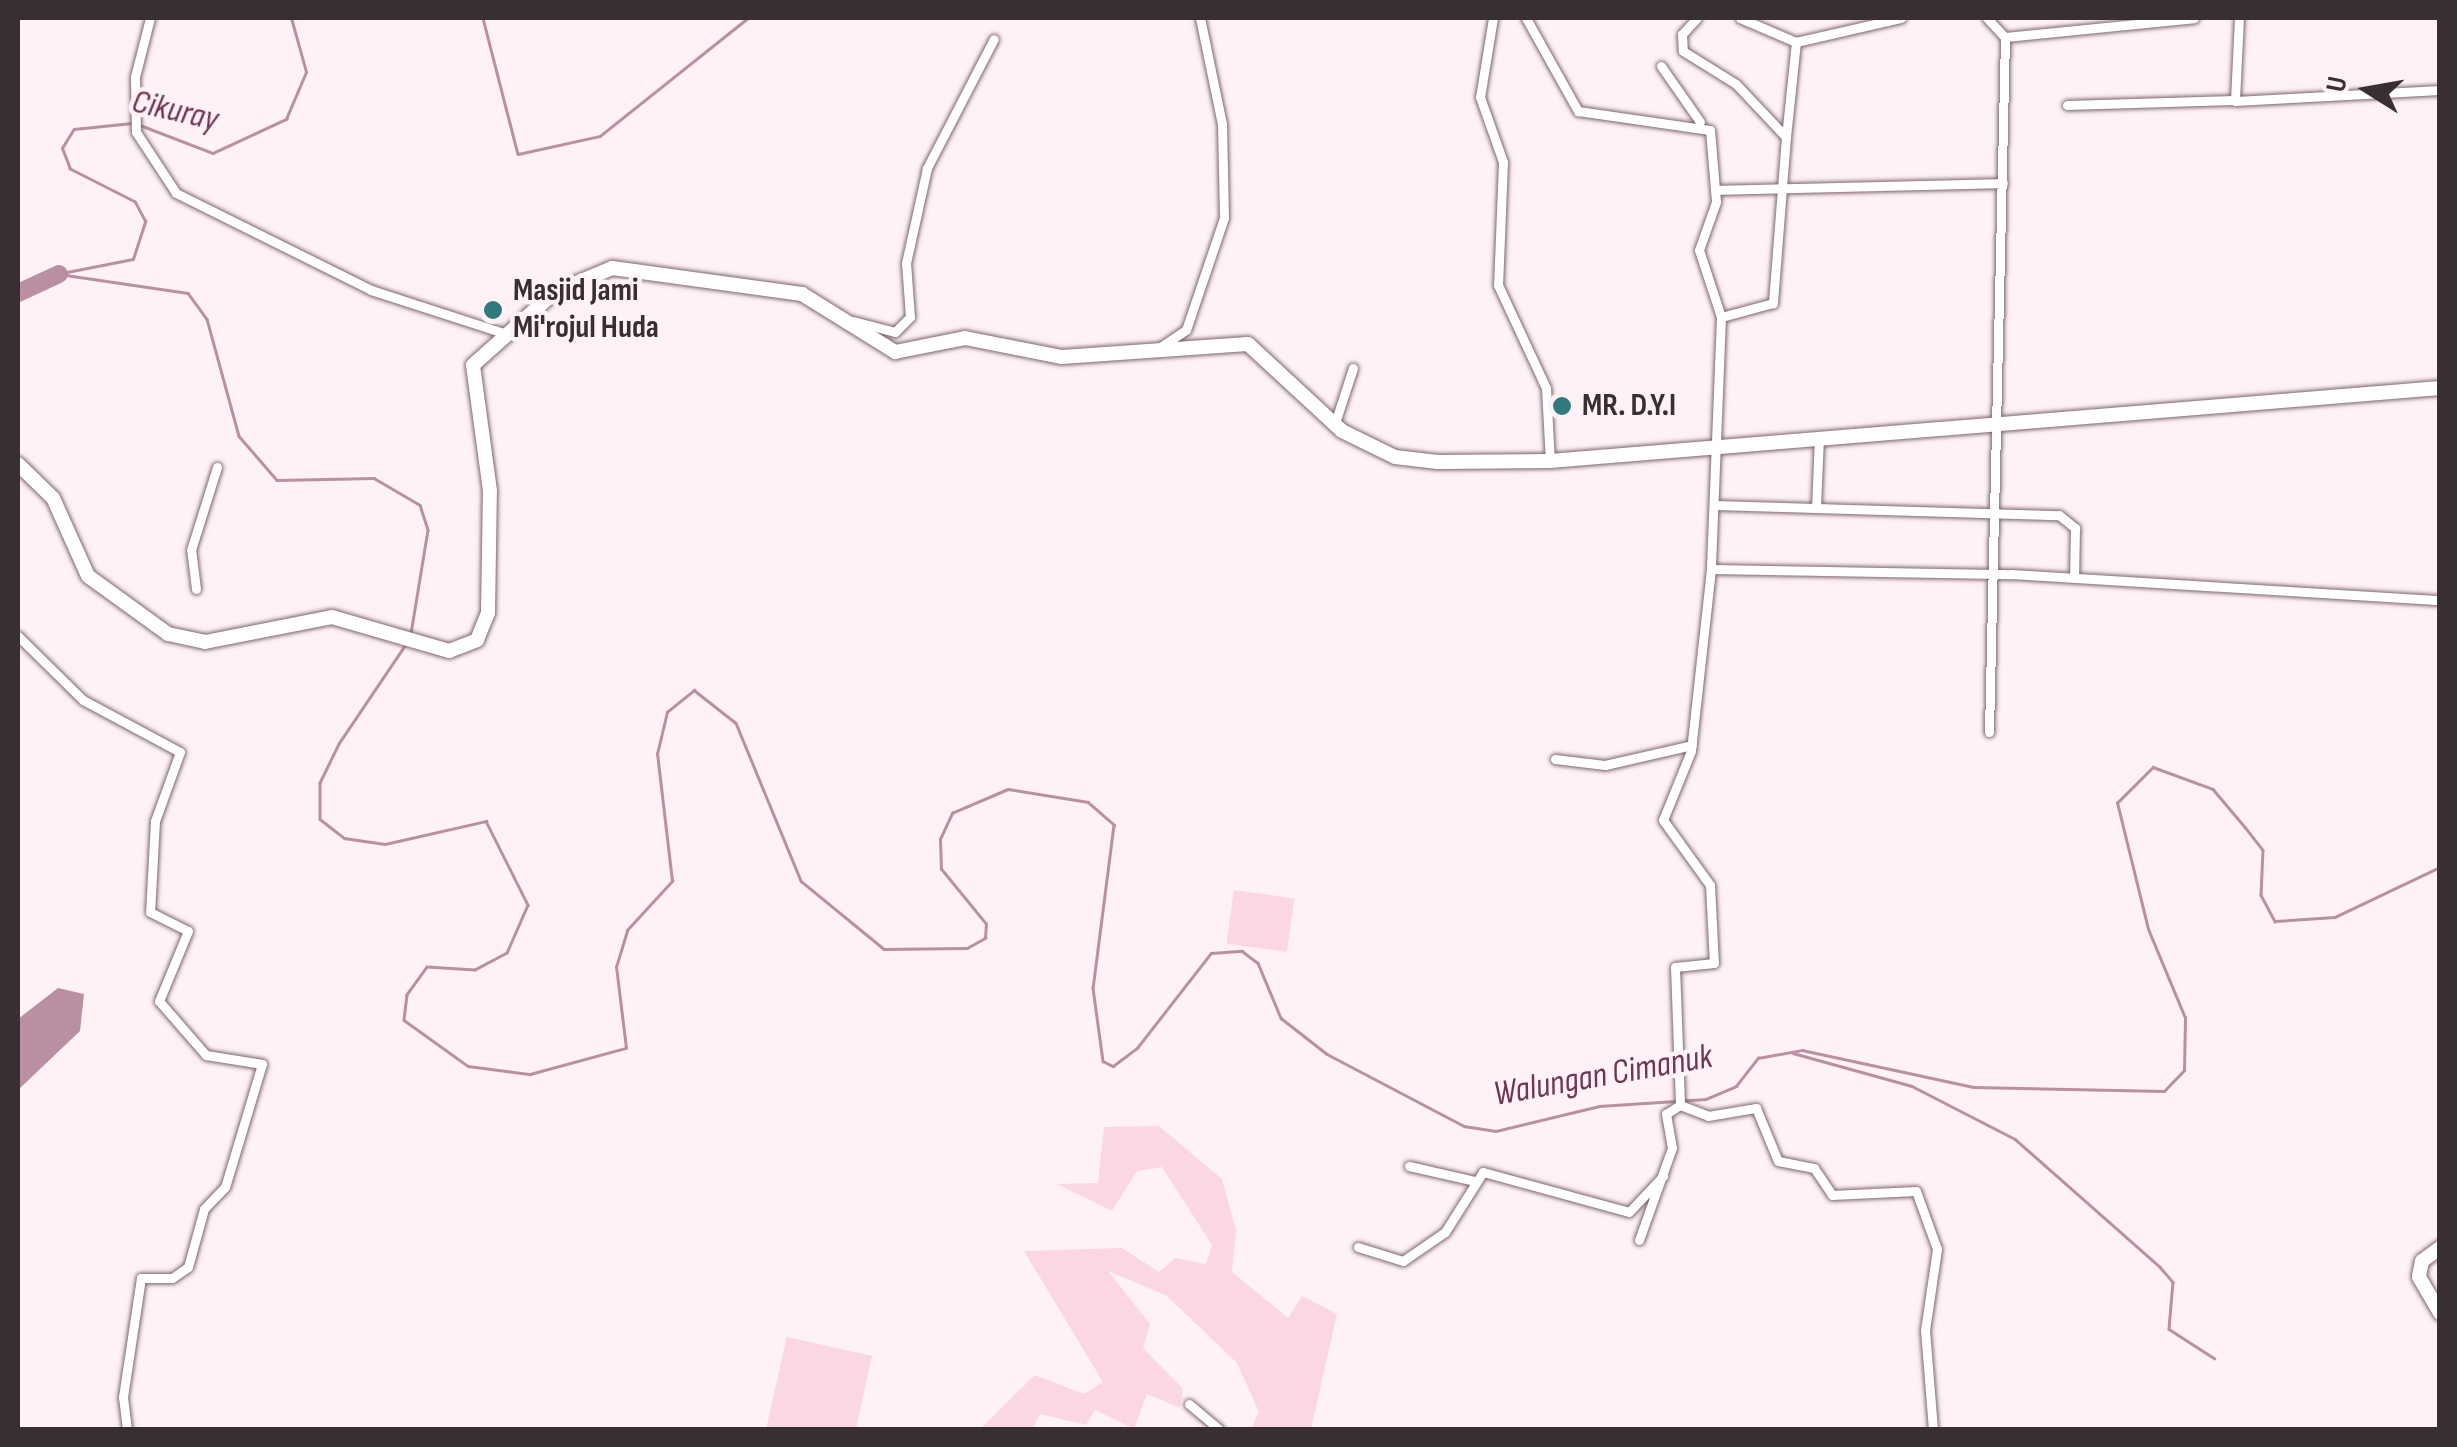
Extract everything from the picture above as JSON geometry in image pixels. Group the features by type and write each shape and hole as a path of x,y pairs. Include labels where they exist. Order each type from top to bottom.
{"main road":[{"path":"18,464 52,498 88,576 168,634 205,642 316,616 378,628 427,649 470,646 486,625 490,502 472,378 479,354 564,286 612,268 802,294 853,321 895,352 966,338 1062,357 1162,346 1254,346 1334,426 1395,457 1550,461 2440,388"},
{"path":"2440,1248 2422,1260 2419,1278 2440,1313"}],"street":[{"path":"150,18 134,110 136,132 166,182 210,218 383,294 503,332"},
{"path":"1162,346 1186,330 1224,218 1222,124 1200,18"},
{"path":"1493,18 1480,97 1503,162 1498,285 1546,388 1550,461"},
{"path":"1526,18 1578,111 1640,125 1700,122"},
{"path":"1697,18 1682,34 1683,51 1736,84 1786,138"},
{"path":"1740,18 1755,21 1796,42 1900,18"},
{"path":"1986,18 2005,37 1989,732"},
{"path":"2005,37 2194,18"},
{"path":"2234,100 2239,18"},
{"path":"853,321 895,332 910,316 918,200 994,39"},
{"path":"1721,317 1773,303 1788,184 1786,138 1796,42"},
{"path":"1661,66 1700,122 1710,130 1716,190 1698,250 1721,317 1711,570 1692,745 1663,820 1710,885 1714,963 1675,968 1676,1083 1680,1103"},
{"path":"2067,105 2440,90"},
{"path":"1716,190 1788,184 2003,184"},
{"path":"1334,426 1353,368"},
{"path":"1816,508 1820,436"},
{"path":"196,589 191,550 218,467"},
{"path":"1714,505 1994,515 2072,522 2074,578"},
{"path":"1711,570 1995,574 2440,600"},
{"path":"18,636 83,700 180,752 154,821 148,883 151,916 188,931 160,1001 206,1055 262,1064 225,1186 204,1209 188,1266 172,1278 141,1278 127,1430"},
{"path":"1555,759 1604,765 1692,745"},
{"path":"1638,1240 1672,1148 1666,1114 1680,1103"},
{"path":"1680,1103 1708,1116 1756,1108 1778,1161 1814,1168 1832,1195 1916,1192 1937,1249 1925,1330 1932,1430"},
{"path":"1409,1166 1475,1181"},
{"path":"1358,1248 1403,1262 1445,1232 1475,1181 1485,1172 1630,1212 1663,1176"},
{"path":"1189,1404 1220,1430"}],"shaded area":[{"path":"1234,890 1294,898 1287,952 1226,943"},
{"path":"58,988 84,994 80,1031 18,1090 18,1019"},
{"path":"1159,1126 1222,1179 1236,1230 1232,1272 1288,1318 1302,1296 1337,1314 1311,1429 1251,1429 1259,1412 1237,1363 1167,1296 1108,1271 1150,1324 1143,1348 1183,1389 1180,1408 1147,1394 1134,1429 1095,1410 1086,1425 1040,1414 1032,1429 980,1429 1035,1375 1084,1394 1103,1382 1024,1251 1122,1248 1159,1272 1175,1258 1206,1264 1212,1245 1162,1167 1137,1171 1112,1211 1057,1184 1098,1183 1104,1127"},
{"path":"787,1337 872,1356 856,1429 766,1429"}],"waterway":[{"name":"Cikuray","path":"140,125 213,153 286,119 306,72 291,18"},
{"name":"Cikuray","path":"483,18 518,154 600,136 748,18"},
{"name":"Cikuray","path":"62,273 133,259 145,221 135,202 70,169 62,148 74,129 132,123"},
{"name":"Walungan Cimanuk","path":"59,274 188,293 207,319 239,436 277,480 374,478 420,505 428,530 411,634"},
{"name":"Walungan Cimanuk","path":"18,293 59,274"},
{"name":"Walungan Cimanuk","path":"405,646 339,744 320,783 320,819 344,838 385,844 486,821 528,905 507,953 475,970 427,967 407,995 404,1020 468,1066 530,1074 626,1048 616,967 627,930 672,881 657,754 667,712 694,690 736,723 801,881 884,949 967,948 985,938 986,924 941,869 940,839 952,813 1008,789 1088,802 1114,825 1093,988 1103,1061 1113,1066 1137,1048 1211,953 1242,951 1258,963 1281,1018 1327,1054 1464,1126 1496,1131 1599,1106 1706,1099 1736,1086 1758,1058 1802,1050 1973,1087 2164,1091 2184,1070 2185,1018 2148,929 2117,803 2153,767 2213,789 2245,827 2263,850 2261,895 2275,921 2335,917 2440,867"},
{"path":"1793,1053 1912,1086 2015,1139 2160,1267 2173,1282 2169,1329 2214,1358"}],"place":[{"name":"Masjid Jami Mi'rojul Huda","path":"493,310"},
{"name":"MR. D.Y.I","path":"1562,406"}]}
